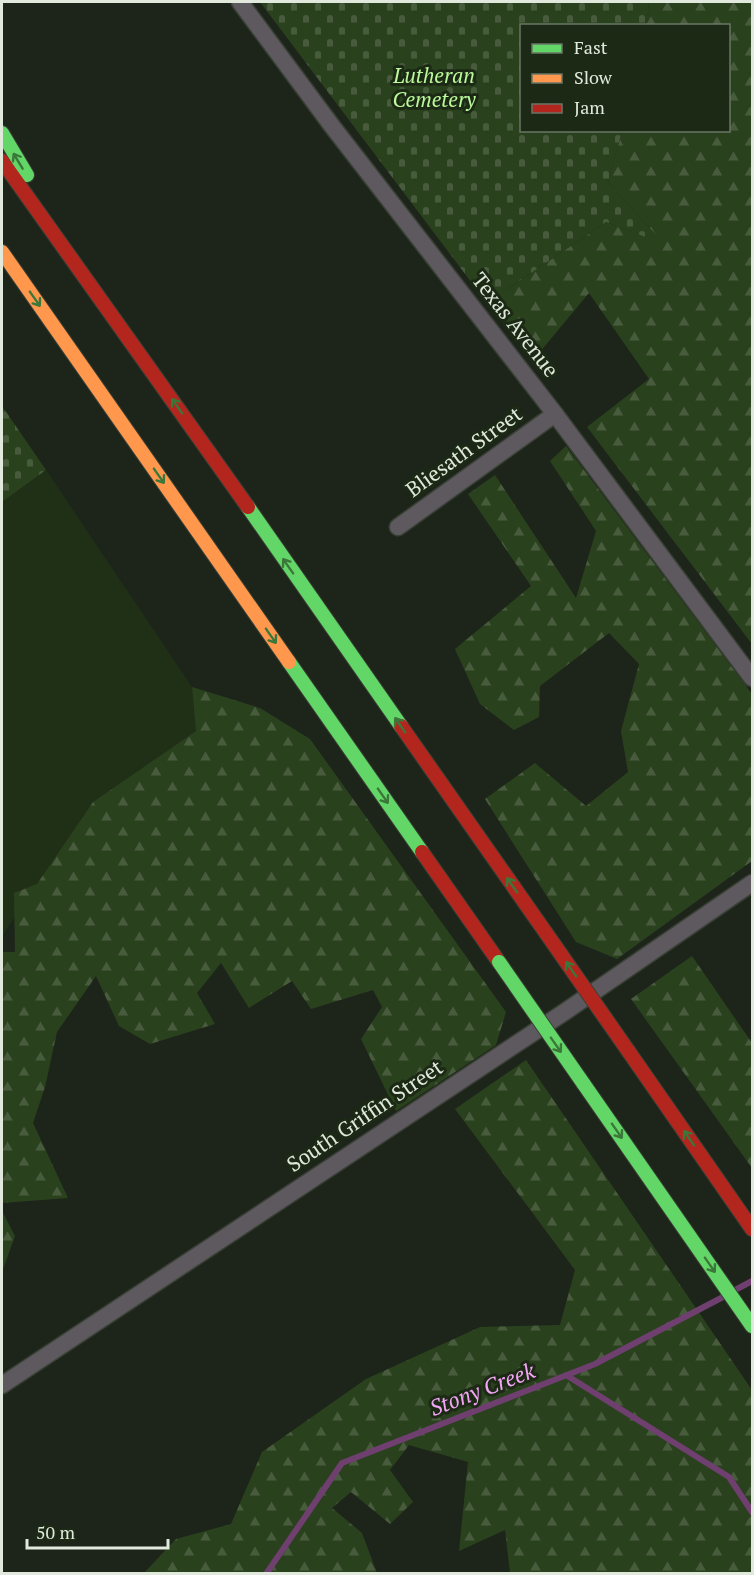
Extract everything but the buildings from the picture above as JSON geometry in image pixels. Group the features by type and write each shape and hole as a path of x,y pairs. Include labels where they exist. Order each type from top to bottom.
{"highway":[{"path":"2,133 103,301"},
{"path":"2,160 753,1229"},
{"path":"2,252 753,1326"}],"street":[{"name":"Texas Avenue","path":"240,2 332,126 555,414 753,678"},
{"name":"Bliesath Street","path":"398,527 555,414"},
{"name":"South Griffin Street","path":"2,1385 566,1011 753,883"}],"shaded area":[{"path":"46,470 192,687 196,731 93,802 2,936 2,502"}],"green space":[{"name":"Lutheran Cemetery","path":"260,2 648,2 649,9 645,24 520,24 520,132 622,132 608,182 664,244 606,222 487,303"},
{"path":"648,2 752,2 752,644 587,427 649,379 589,293 534,359 487,303 606,222 663,243 608,182 622,132 730,132 730,24 645,24 649,9"},
{"path":"2,406 46,470 2,502"},
{"path":"566,446 752,694 752,861 617,959 576,942 485,799 535,763 586,806 628,772 621,731 639,664 609,633 540,686 539,717 514,730 480,704 455,649 531,586 468,494 495,475 576,598 596,531 550,461"},
{"path":"192,687 260,708 310,739 506,1012 496,1045 396,1111 361,1039 382,1007 373,990 311,1009 292,981 249,1008 221,963 197,993 215,1024 150,1044 119,1026 96,976 57,1032 45,1087 33,1123 68,1198 2,1203 2,952 15,952 14,893 37,884 93,802 196,731"},
{"path":"692,956 752,1043 752,1168 631,999"},
{"path":"526,1060 752,1390 752,1573 510,1573 505,1530 459,1551 468,1462 409,1445 390,1470 413,1502 390,1524 351,1492 332,1508 362,1533 377,1573 144,1573 176,1539 231,1524 262,1452 366,1379 480,1327 560,1325 575,1270 455,1109"},
{"path":"2,1211 15,1236 2,1272"}],"waterway":[{"name":"Stony Creek","path":"737,1289 752,1281"},
{"name":"Stony Creek","path":"266,1574 342,1463 595,1364 723,1297"},
{"path":"566,1375 729,1477 752,1512"}],"traffic: fast":[{"path":"2,133 27,175"},
{"path":"248,507 401,726"},
{"path":"289,662 422,852"},
{"path":"499,962 583,1083"},
{"path":"583,1083 752,1326"}],"traffic: slow":[{"path":"2,252 289,662"}],"traffic: jam":[{"path":"2,161 248,507"},
{"path":"401,726 546,933"},
{"path":"422,852 499,962"},
{"path":"546,933 629,1052"},
{"path":"629,1052 752,1229"}]}
